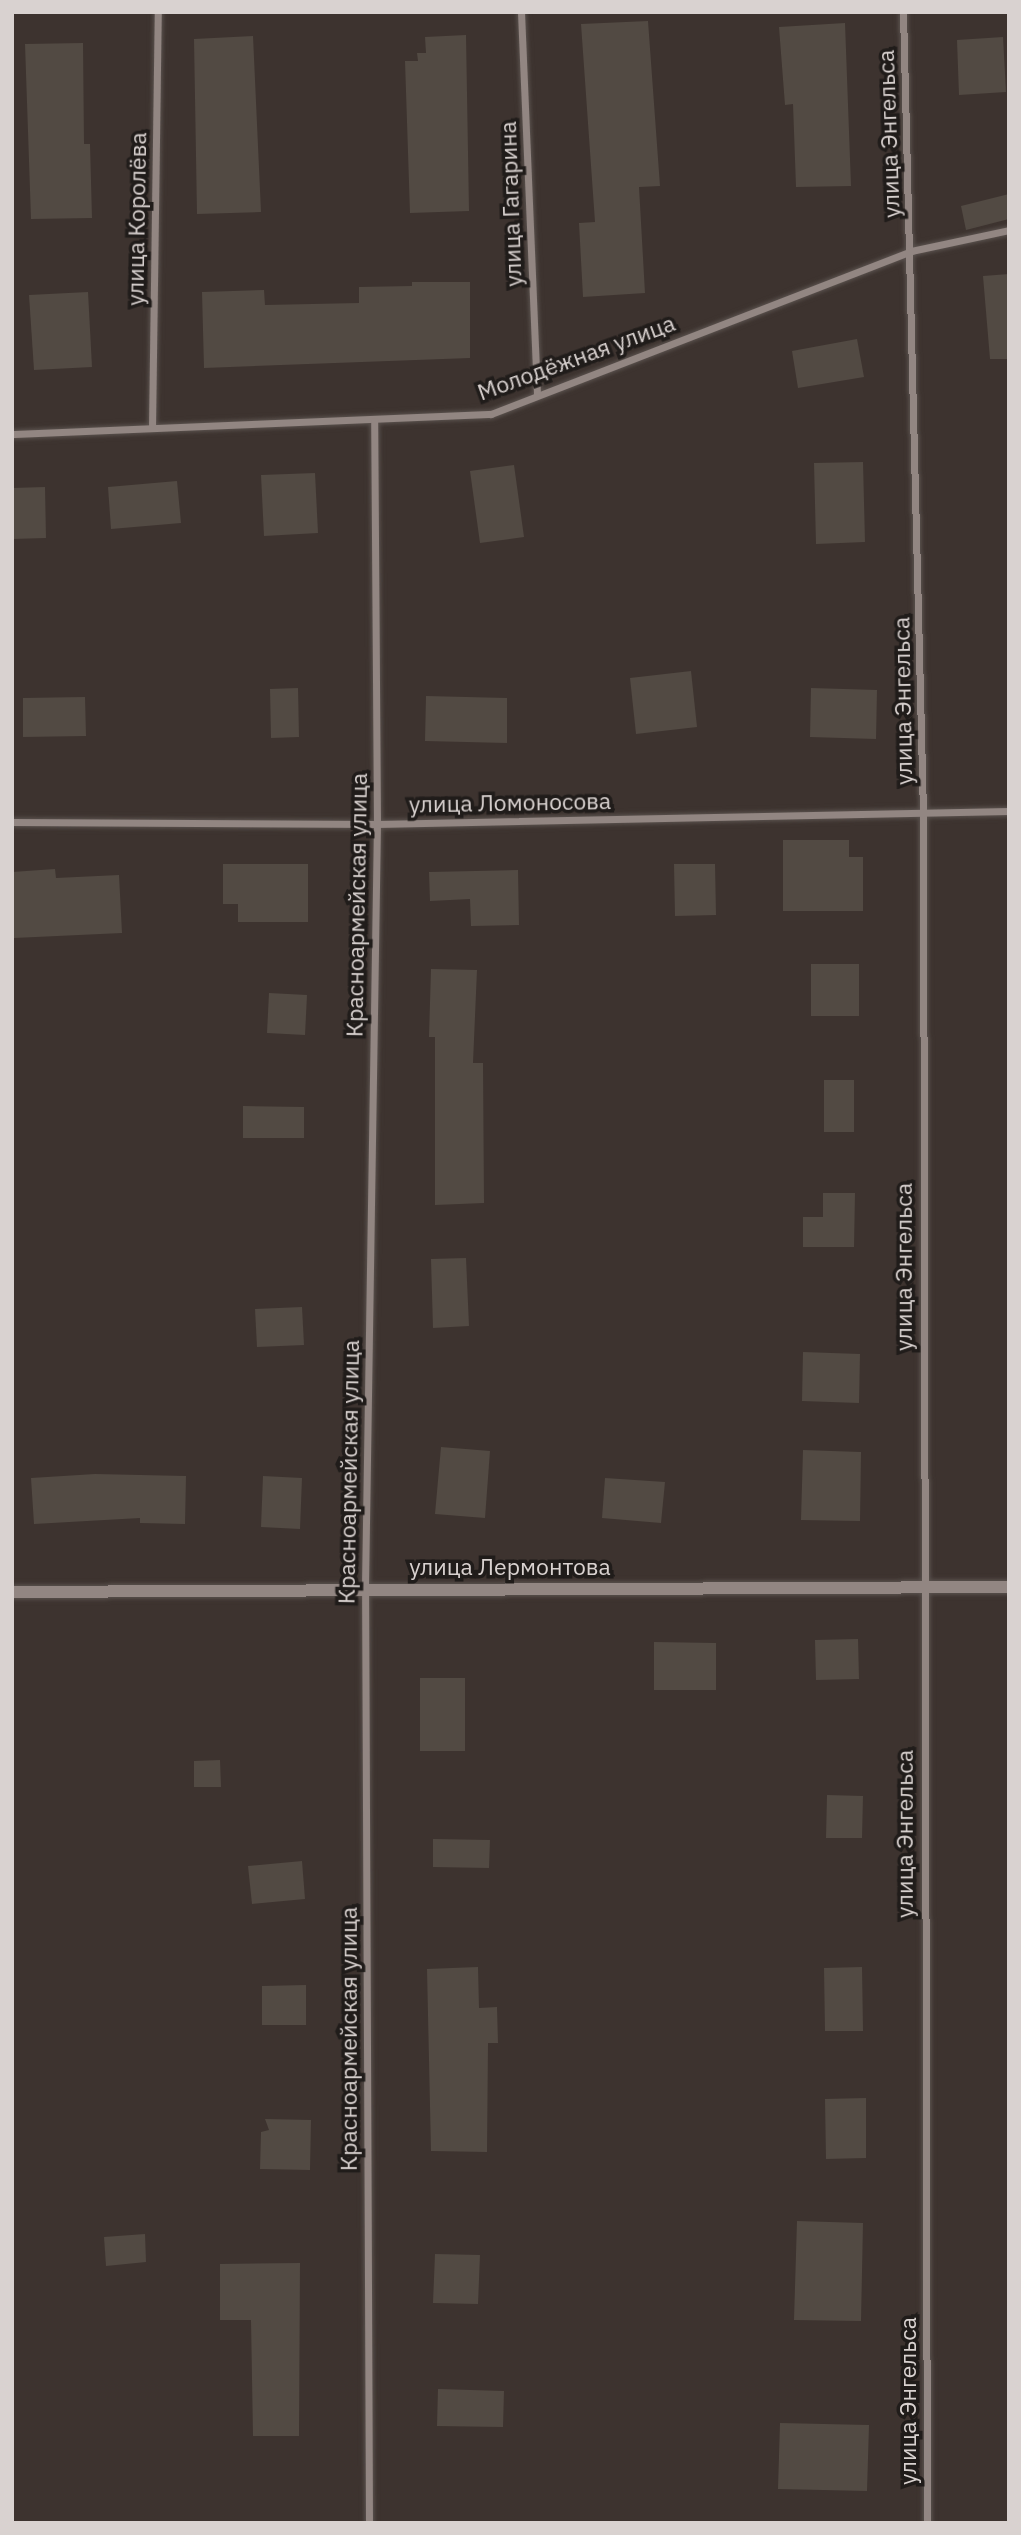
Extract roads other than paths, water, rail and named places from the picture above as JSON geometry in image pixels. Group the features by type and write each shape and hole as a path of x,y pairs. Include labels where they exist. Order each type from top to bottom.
{"street":[{"name":"улица Королёва","path":"152,427 158,12"},
{"name":"улица Гагарина","path":"521,12 537,394"},
{"name":"улица Энгельса","path":"903,12 923,811 922,1587 927,2523"},
{"name":"Молодёжная улица","path":"12,434 374,421 491,414 911,251 1009,230"},
{"name":"Красноармейская улица","path":"369,2523 365,1587 377,824 374,421"},
{"name":"улица Ломоносова","path":"12,822 377,824 1009,811"},
{"name":"улица Лермонтова","path":"12,1592 365,1587 1009,1587"}]}
